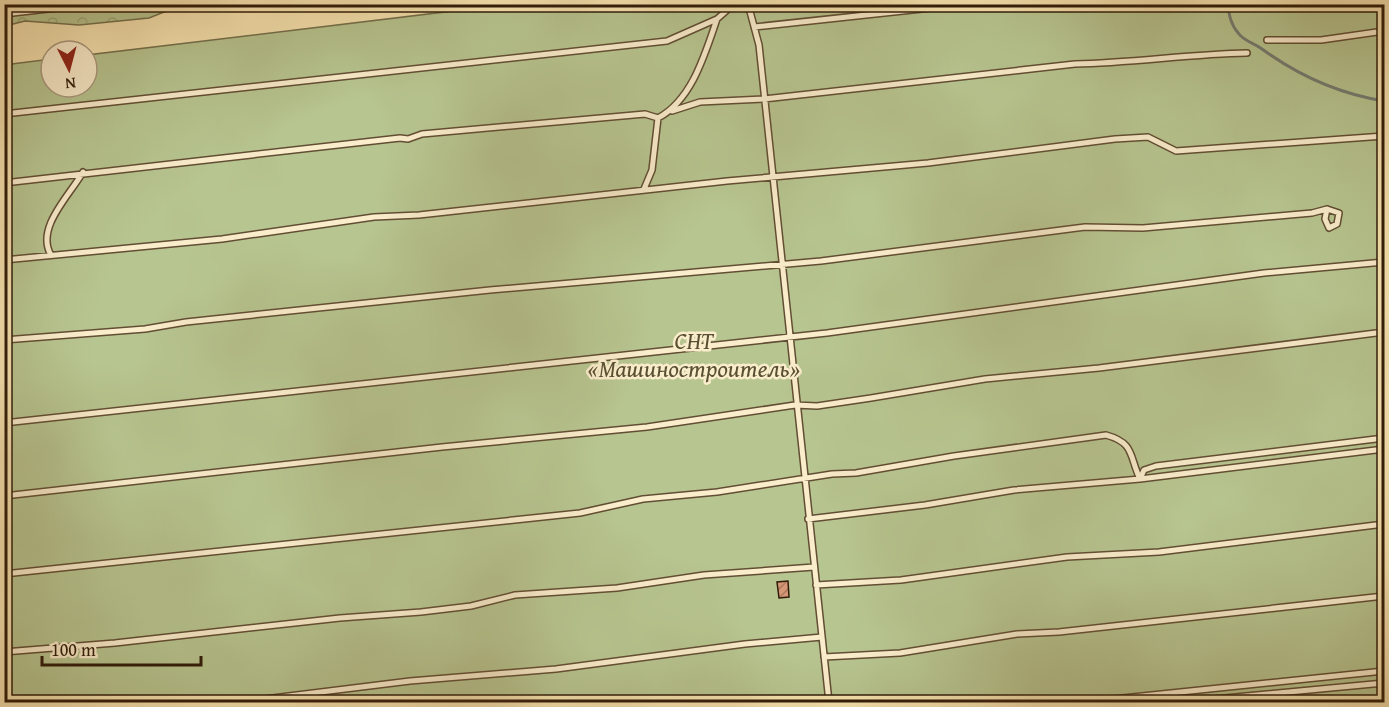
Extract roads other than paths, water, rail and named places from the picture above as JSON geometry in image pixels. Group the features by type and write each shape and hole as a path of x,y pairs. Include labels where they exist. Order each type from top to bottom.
{"lane":[{"path":"4,14 92,4"},
{"path":"4,114 667,42 717,19 734,4"},
{"path":"748,4 754,27 764,99 795,405 829,702"},
{"path":"754,27 968,4"},
{"path":"672,111 700,64 717,19"},
{"path":"1267,40 1321,40 1384,32"},
{"path":"4,183 84,172 573,120 645,114 657,118 700,102 764,99 1075,64 1126,63 1202,54 1247,53"},
{"path":"644,189 652,170 657,118"},
{"path":"4,260 212,240 374,217 419,215 644,189 928,163 1115,139 1148,137 1176,151 1384,136"},
{"path":"51,255 45,245 46,233 84,172"},
{"path":"4,340 145,329 186,322 490,290 781,266 1085,226 1143,228 1312,213 1327,209"},
{"path":"4,423 788,336 1264,273 1384,262"},
{"path":"4,496 441,447 647,427 795,405 817,406 985,379 1099,368 1384,332"},
{"path":"4,574 541,518 580,513 643,499 804,479 1106,435 1122,439 1130,449 1133,464 1140,479"},
{"path":"1140,479 1144,471 1156,466 1384,438"},
{"path":"808,519 925,505 1014,490 1140,479 1384,449"},
{"path":"816,585 901,580 1067,557 1159,552 1384,524"},
{"path":"4,651 115,643 340,618 422,612 471,606 515,595 618,588 704,575 814,567"},
{"path":"824,657 890,654 1017,634 1231,614 1384,596"},
{"path":"238,702 410,681 556,669 745,644 822,637"},
{"path":"1084,702 1209,687 1384,671"},
{"path":"1183,702 1384,683"}],"waterway":[{"path":"1228,4 1231,20 1239,34 1290,68 1336,89 1384,101"}],"park label":[{"name":"СНТ «Машиностроитель»","path":"694,354"}]}
